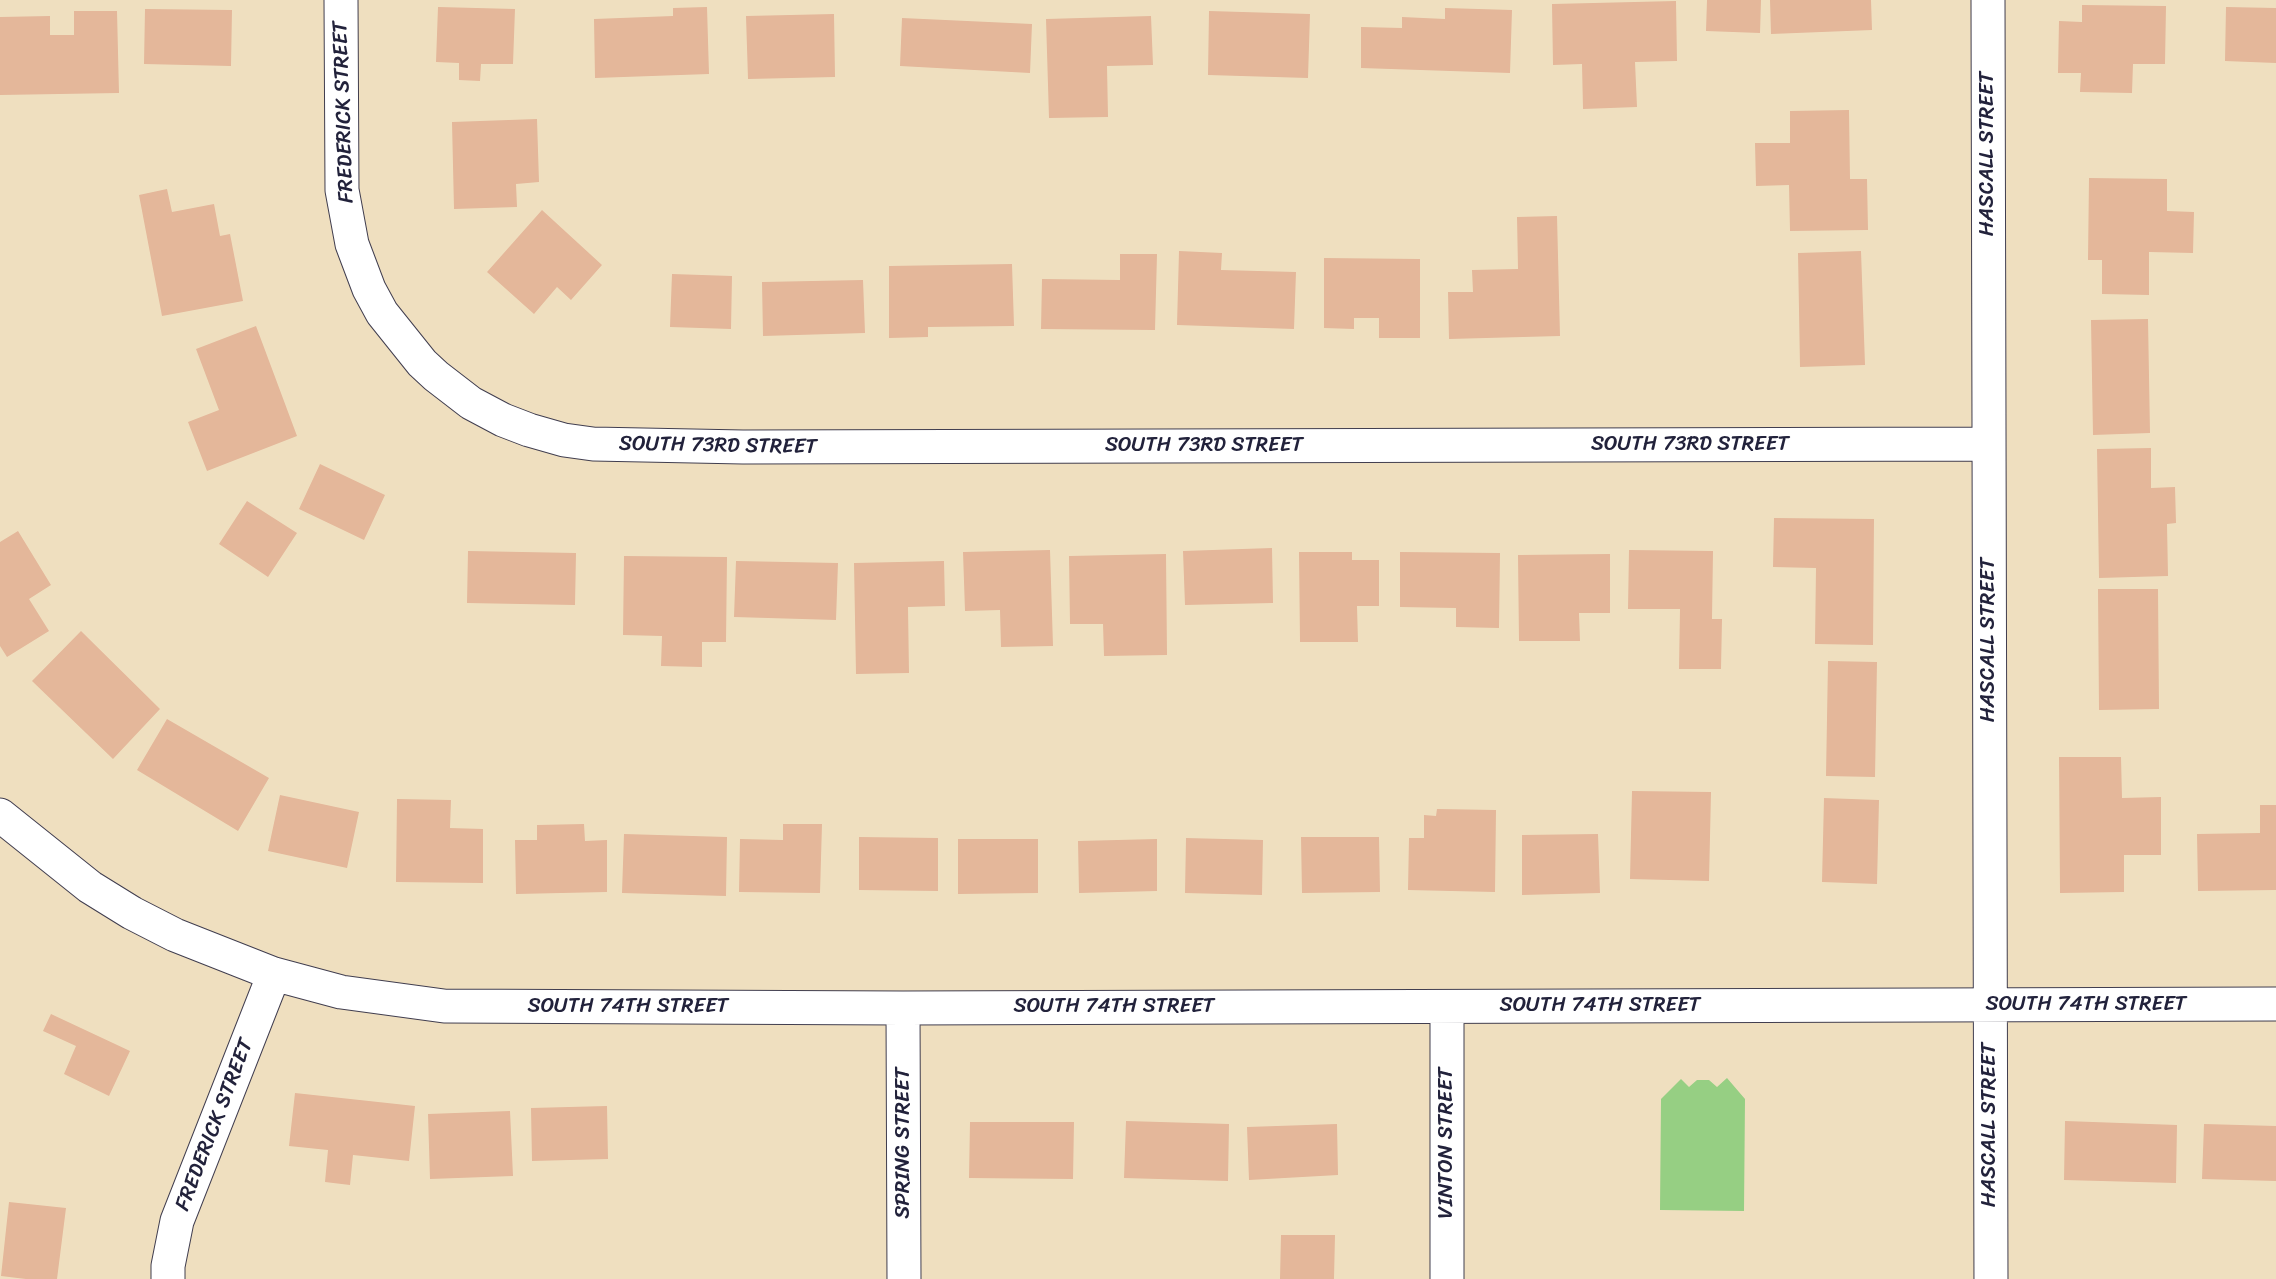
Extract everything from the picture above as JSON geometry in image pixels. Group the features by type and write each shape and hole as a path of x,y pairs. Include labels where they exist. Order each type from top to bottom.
{"street":[{"name":"FREDERICK STREET","path":"340,0 342,190 352,244 369,289 382,313 422,363 436,376"},
{"name":"HASCALL STREET","path":"1988,0 1991,1279"},
{"name":"SOUTH 73RD STREET","path":"436,376 471,403 503,420 564,440 593,444 743,447 1988,444"},
{"name":"SOUTH 74TH STREET","path":"0,815 90,887 132,913 175,935 274,974 341,992 444,1006 903,1008 2276,1004"},
{"name":"FREDERICK STREET","path":"168,1279 168,1266 177,1221 274,974"},
{"name":"VINTON STREET","path":"1447,1007 1447,1279"},
{"name":"SPRING STREET","path":"903,1008 904,1279"}],"green space":[{"path":"1727,1078 1745,1099 1744,1211 1660,1210 1661,1099 1681,1079 1689,1087 1697,1080 1709,1080 1717,1087"}],"building":[{"path":"1707,0 1761,0 1760,33 1706,31"},
{"path":"1770,0 1871,0 1872,30 1771,34"},
{"path":"1676,1 1677,61 1635,62 1637,107 1583,109 1582,64 1553,65 1552,4"},
{"path":"2082,5 2166,6 2165,64 2133,64 2132,93 2080,92 2081,73 2058,73 2059,21 2082,22"},
{"path":"438,7 515,9 513,64 481,64 480,81 459,80 459,63 436,62"},
{"path":"707,7 709,74 595,78 594,19 673,16 673,8"},
{"path":"2226,7 2276,8 2276,63 2225,61"},
{"path":"1445,8 1512,10 1510,73 1361,68 1361,27 1402,28 1402,17 1445,19"},
{"path":"145,9 232,10 231,66 144,64"},
{"path":"74,11 117,11 119,93 0,95 0,17 50,16 50,35 74,35"},
{"path":"1209,11 1310,14 1308,78 1208,75"},
{"path":"834,14 835,77 748,79 746,16"},
{"path":"1151,16 1153,65 1107,66 1108,117 1049,118 1046,19"},
{"path":"902,18 1032,24 1030,73 900,66"},
{"path":"1849,110 1850,179 1867,179 1868,230 1790,231 1789,185 1756,186 1755,143 1790,143 1790,111"},
{"path":"537,119 539,182 516,184 517,207 454,209 452,122"},
{"path":"2089,178 2167,179 2167,211 2194,212 2193,253 2149,252 2149,295 2102,294 2102,260 2088,260"},
{"path":"167,189 172,212 214,204 220,236 230,234 243,301 162,316 139,195"},
{"path":"542,210 602,265 571,300 557,287 534,314 487,272"},
{"path":"1557,216 1560,336 1449,339 1448,292 1473,292 1472,270 1518,269 1517,217"},
{"path":"1179,251 1222,253 1221,270 1296,272 1294,329 1177,325"},
{"path":"1861,251 1865,365 1800,367 1798,253"},
{"path":"1120,254 1157,254 1155,330 1041,329 1042,279 1120,280"},
{"path":"1324,258 1420,259 1420,338 1379,338 1379,318 1354,318 1354,329 1324,328"},
{"path":"1012,264 1014,326 928,327 928,337 889,338 889,266"},
{"path":"672,274 732,276 731,329 670,327"},
{"path":"863,280 865,333 763,336 762,282"},
{"path":"2148,319 2150,433 2093,435 2091,320"},
{"path":"256,326 297,436 207,471 188,422 219,410 196,349"},
{"path":"2151,448 2151,488 2175,487 2176,523 2167,524 2168,576 2099,578 2097,449"},
{"path":"320,464 385,495 364,540 299,509"},
{"path":"247,501 297,533 268,577 219,544"},
{"path":"1774,518 1874,519 1873,645 1815,644 1816,568 1773,567"},
{"path":"18,531 51,585 29,599 49,631 7,657 0,646 0,542"},
{"path":"1272,548 1273,603 1185,605 1183,551"},
{"path":"1050,550 1053,646 1001,647 1000,610 965,611 963,552"},
{"path":"1629,550 1713,551 1712,619 1722,619 1721,669 1679,669 1680,609 1628,609"},
{"path":"468,551 576,553 575,605 467,603"},
{"path":"1299,552 1352,552 1352,560 1379,560 1379,606 1357,606 1358,642 1300,642"},
{"path":"1400,552 1500,553 1499,628 1456,627 1456,608 1400,607"},
{"path":"1166,554 1167,655 1104,656 1103,624 1070,624 1069,556"},
{"path":"1610,554 1610,613 1579,613 1580,641 1519,641 1518,555"},
{"path":"624,556 727,557 726,642 702,642 702,667 661,666 662,636 623,635"},
{"path":"736,561 838,563 836,620 734,617"},
{"path":"944,561 945,606 908,607 909,673 856,674 854,563"},
{"path":"2098,589 2158,589 2159,709 2099,710"},
{"path":"81,631 160,709 113,759 32,681"},
{"path":"1828,661 1877,662 1875,777 1826,776"},
{"path":"167,719 269,778 238,831 137,770"},
{"path":"2059,757 2121,757 2122,798 2161,797 2161,855 2124,855 2124,892 2060,893"},
{"path":"1632,791 1711,792 1709,881 1630,879"},
{"path":"280,795 359,812 347,868 268,851"},
{"path":"1824,798 1879,800 1877,884 1822,882"},
{"path":"397,799 451,800 450,828 483,829 483,883 396,882"},
{"path":"2260,805 2276,805 2276,890 2198,891 2197,834 2260,833"},
{"path":"1437,809 1496,810 1495,892 1408,890 1409,838 1424,838 1424,815 1436,816"},
{"path":"584,824 585,841 607,840 607,892 516,894 515,840 537,840 537,825"},
{"path":"783,824 822,824 820,893 739,892 740,839 783,840"},
{"path":"624,834 727,837 726,896 622,893"},
{"path":"1598,834 1600,893 1522,895 1522,835"},
{"path":"859,837 938,838 938,891 859,890"},
{"path":"1301,837 1379,837 1380,892 1302,893"},
{"path":"1186,838 1263,840 1262,895 1185,893"},
{"path":"958,839 1038,839 1038,893 958,894"},
{"path":"1157,839 1157,891 1079,893 1078,841"},
{"path":"51,1014 130,1051 109,1096 64,1074 76,1046 43,1031"},
{"path":"295,1093 415,1106 409,1161 353,1155 350,1185 325,1182 328,1150 289,1146"},
{"path":"607,1106 608,1159 532,1161 531,1108"},
{"path":"510,1111 513,1176 430,1179 428,1114"},
{"path":"1126,1121 1229,1124 1228,1181 1124,1178"},
{"path":"2065,1121 2177,1125 2176,1183 2064,1180"},
{"path":"970,1122 1074,1122 1073,1179 969,1178"},
{"path":"1337,1124 1338,1175 1249,1180 1247,1127"},
{"path":"2204,1124 2276,1126 2276,1181 2202,1179"},
{"path":"9,1202 66,1208 57,1279 1,1276"},
{"path":"1281,1235 1335,1235 1334,1279 1280,1279"}]}
